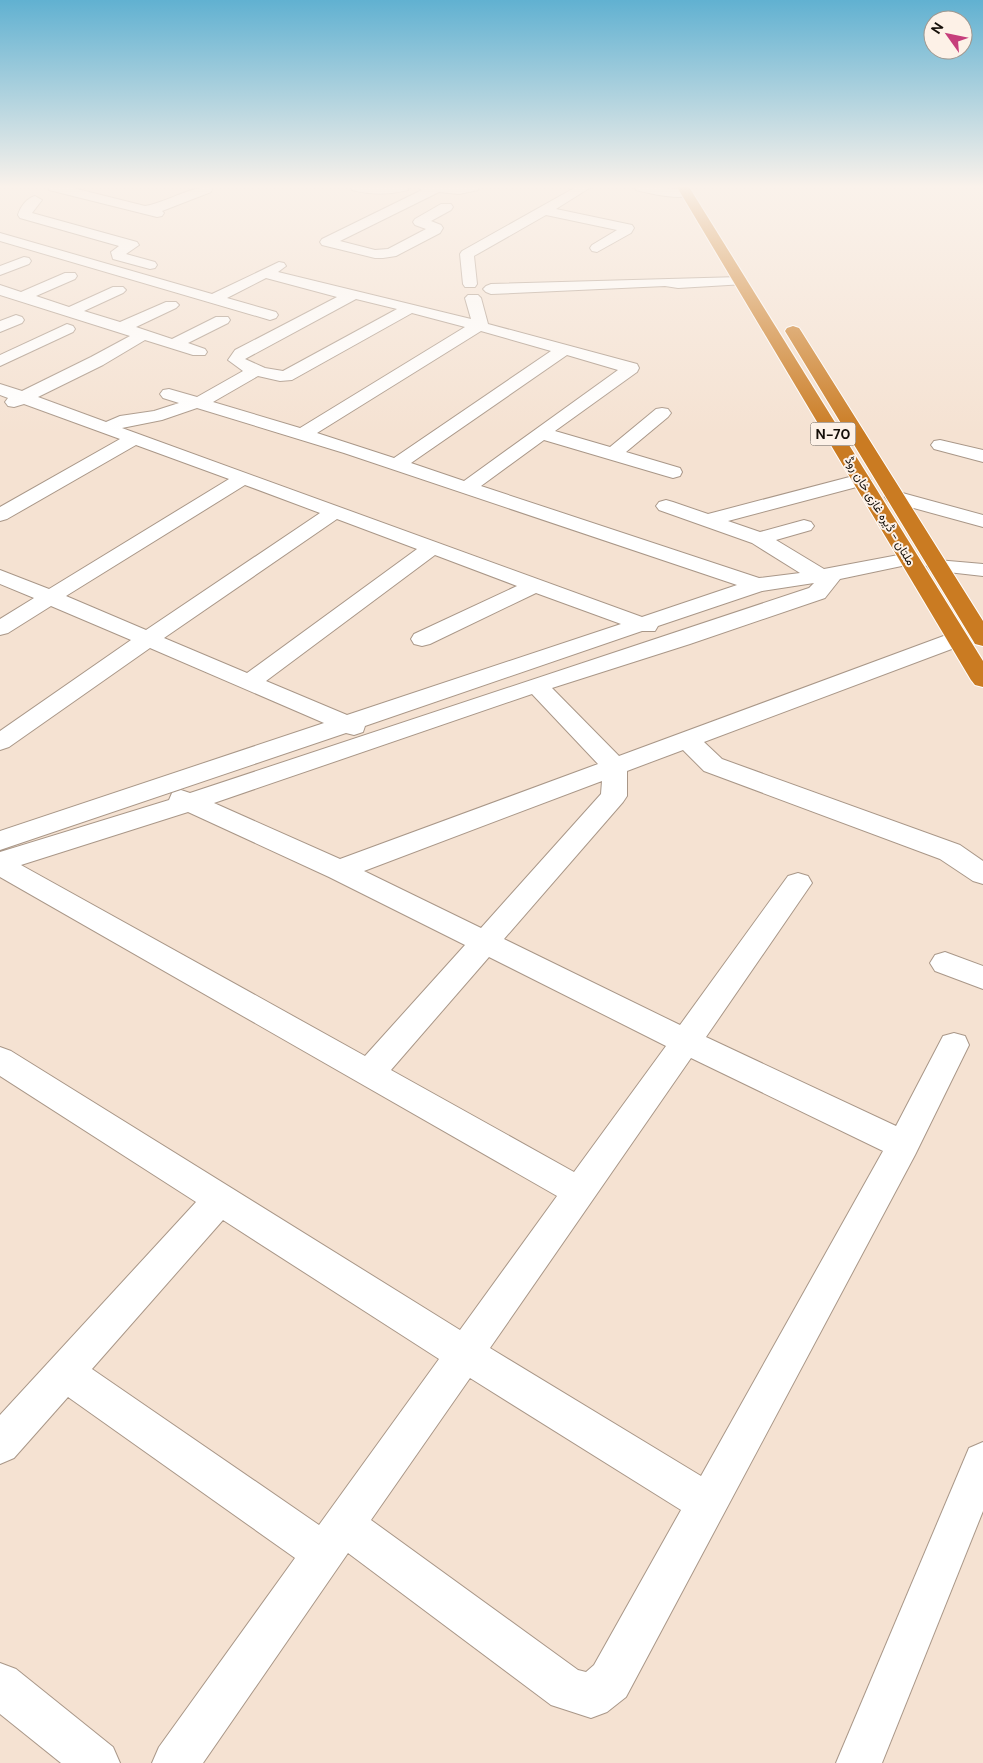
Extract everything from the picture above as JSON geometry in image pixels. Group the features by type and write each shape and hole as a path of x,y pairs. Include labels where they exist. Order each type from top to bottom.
{"highway":[{"name":"ملتان - ڈیرہ غازی خان روڈ","path":"734,269 983,680"},
{"name":"ملتان - ڈیرہ غازی خان روڈ","path":"763,319 784,318 937,566 975,615 983,639"}],"street":[{"path":"113,269 270,315"},
{"path":"213,298 272,269"},
{"path":"467,269 467,295 480,325"},
{"path":"264,273 351,296"},
{"path":"22,297 70,276"},
{"path":"444,316 467,295 491,291 666,287 678,284 740,281"},
{"path":"0,290 199,352"},
{"path":"70,312 118,290"},
{"path":"411,308 293,373 278,376 257,370 236,360 241,353 354,294 444,316 480,325 631,368 466,488"},
{"path":"121,328 171,305"},
{"path":"0,328 16,320"},
{"path":"174,344 222,320"},
{"path":"302,435 480,325"},
{"path":"0,361 68,329"},
{"path":"0,409 97,361 144,335"},
{"path":"396,465 564,349"},
{"path":"106,428 126,420 156,416 196,403 257,370"},
{"path":"0,389 682,639"},
{"path":"168,394 396,465 758,585"},
{"path":"613,454 662,413"},
{"path":"541,433 673,472"},
{"path":"0,515 135,438"},
{"path":"940,445 983,456"},
{"path":"0,628 244,478"},
{"path":"706,521 861,480"},
{"path":"895,497 983,521"},
{"path":"666,506 759,539 827,575"},
{"path":"0,742 335,512"},
{"path":"759,539 804,526"},
{"path":"248,682 432,547"},
{"path":"0,841 146,790 758,585 827,575 909,559"},
{"path":"937,566 983,570"},
{"path":"0,864 817,593 827,575"},
{"path":"0,576 379,737"},
{"path":"422,639 535,585"},
{"path":"339,870 957,639"},
{"path":"369,1073 614,796 615,767 536,685"},
{"path":"687,740 713,765 950,852 983,874"},
{"path":"146,790 190,802 339,870 686,1042 903,1145"},
{"path":"0,864 580,1192"},
{"path":"175,1763 798,883"},
{"path":"944,963 983,978"},
{"path":"65,1372 334,1539 567,1689 592,1696 610,1681 706,1502 903,1145 954,1045"},
{"path":"0,1060 465,1354 706,1502"},
{"path":"0,1444 220,1199"},
{"path":"859,1763 983,1462"},
{"path":"0,1685 97,1763"}]}
